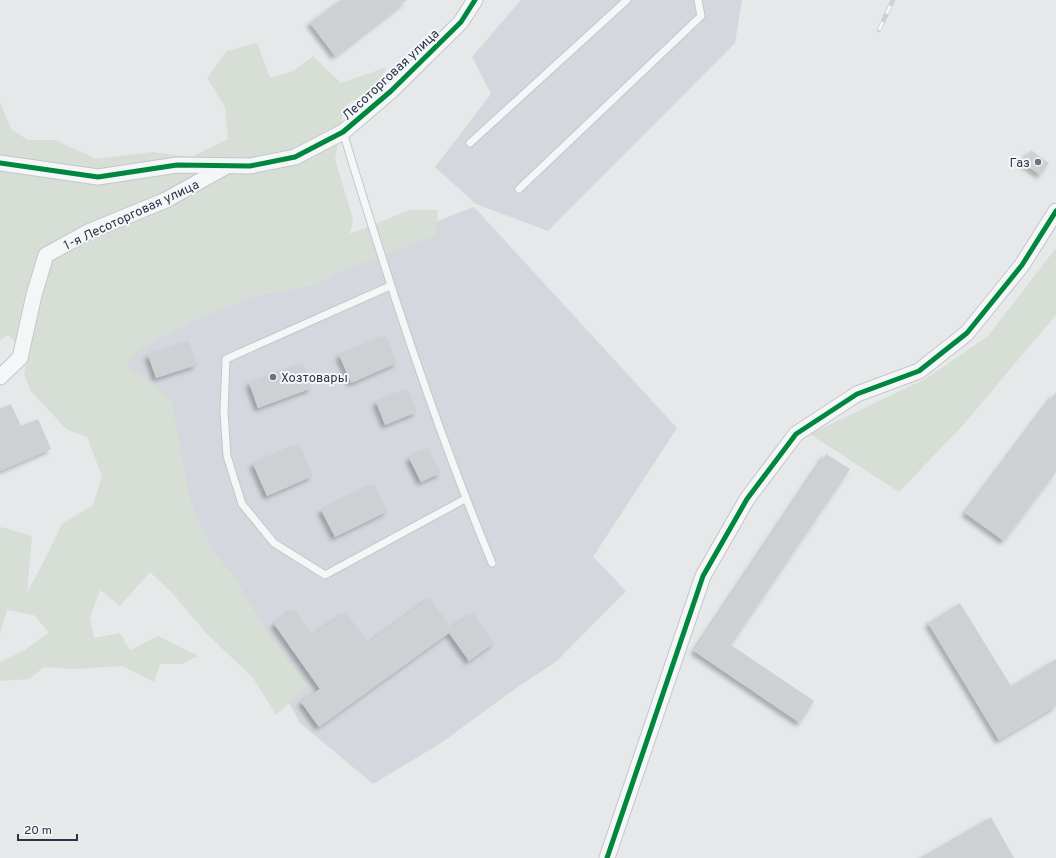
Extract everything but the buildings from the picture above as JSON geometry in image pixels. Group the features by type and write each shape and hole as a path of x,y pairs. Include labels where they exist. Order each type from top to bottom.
{"street":[{"name":"Лесоторговая улица","path":"0,163 98,177 177,165 250,166 295,157 343,132 391,91 461,22 475,0"},
{"name":"1-я Лесоторговая улица","path":"0,377 20,358 34,295 46,255 88,232 166,200 228,166"},
{"path":"607,858 703,576 747,500 796,434 857,394 919,371 967,333 1022,265 1056,211"}],"lane":[{"path":"470,143 627,0"},
{"path":"519,189 701,16 698,0"},
{"path":"343,132 390,286 465,499 492,563"},
{"path":"390,286 226,359 224,412 227,456 242,504 274,543 325,575 465,499"}],"shaded area":[{"path":"521,0 742,0 735,43 548,231 476,204 435,167 491,94 472,57"},
{"path":"257,43 270,78 293,71 313,56 341,83 387,67 376,86 344,107 335,159 353,219 350,234 410,210 438,210 435,236 349,268 315,285 252,297 191,322 137,351 126,367 148,379 172,402 189,497 212,550 236,578 262,625 308,686 276,715 253,678 206,633 173,594 150,572 120,606 100,590 90,617 94,638 120,633 130,650 158,636 199,656 182,664 160,664 154,682 122,666 74,669 44,667 29,679 0,681 0,662 23,651 49,633 34,615 7,610 0,633 0,528 1,527 32,536 27,593 62,524 93,505 102,476 87,437 66,429 31,391 24,375 28,354 8,335 0,340 0,103 12,130 28,140 55,140 96,159 152,152 191,157 228,139 225,107 207,78 227,51"},
{"path":"474,207 677,428 593,557 626,591 556,662 519,686 441,743 373,784 300,723 221,582 119,350 377,244"},
{"path":"1056,248 1056,315 963,425 899,492 810,434 927,378 988,336"}],"railway":[{"path":"879,30 893,0"}],"cycle path":[{"path":"0,163 98,177 177,165 250,166 295,157 343,132 391,91 461,22 475,0"},
{"path":"607,858 703,576 747,499 796,434 857,394 919,371 967,333 1022,265 1056,211"}],"place":[{"name":"Газ","path":"1038,162"},
{"name":"Хозтовары","path":"273,377"}]}
